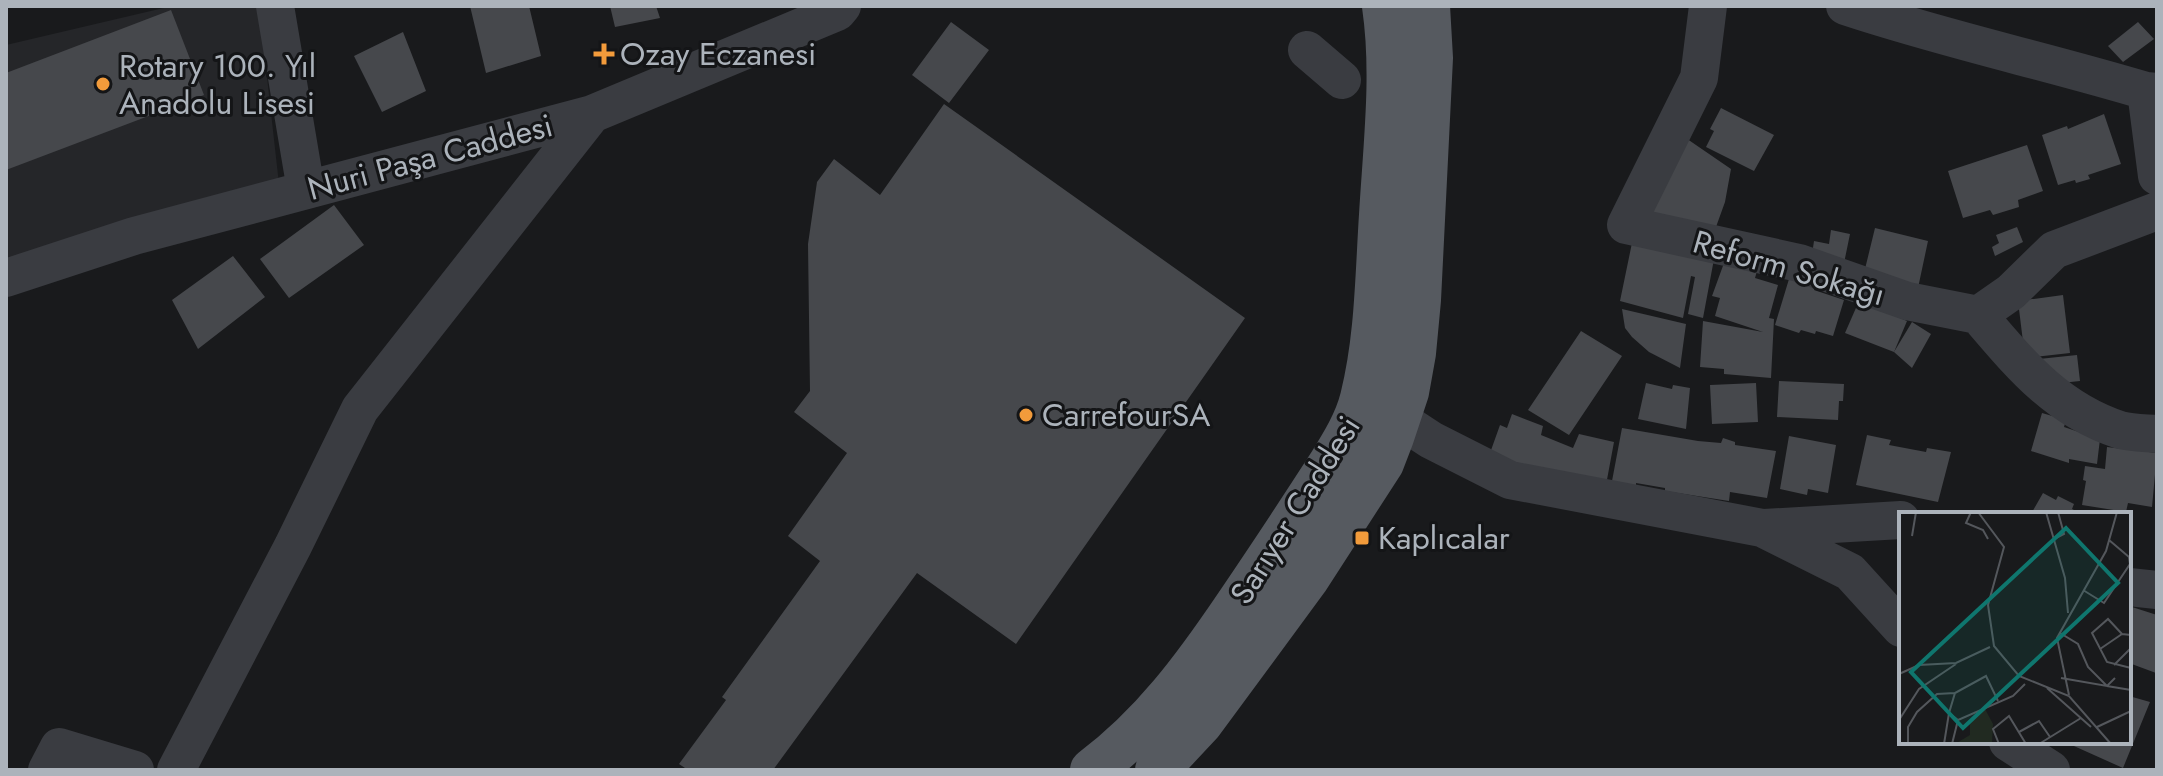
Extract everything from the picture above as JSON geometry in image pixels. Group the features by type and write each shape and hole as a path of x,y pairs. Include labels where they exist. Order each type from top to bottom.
{"main road":[{"name":"Sarıyer Caddesi","path":"1157,770 1201,723 1307,579 1382,463 1374,333 1385,146 1388,34 1384,6"},
{"name":"Sarıyer Caddesi","path":"1092,770 1122,747 1156,713 1198,661 1347,436 1380,410 1414,353 1431,58 1428,6"}],"street":[{"path":"275,6 306,190"},
{"name":"Nuri Paşa Caddesi","path":"6,278 134,236 592,114 774,22 837,12 842,6"},
{"name":"Reform Sokağı","path":"1708,6 1699,78 1626,225 1799,263 1907,301 1978,315"},
{"path":"1845,6 2152,92 2157,176"},
{"path":"1307,50 1342,80"},
{"path":"176,770 293,546 360,409 592,114"},
{"path":"2157,211 2054,250 2011,292 1978,315 2029,374 2066,404 2122,431 2157,434"},
{"path":"1380,410 1510,480 1762,528 1899,520"},
{"path":"1762,528 1850,572 1899,626"},
{"path":"2131,587 2157,590"},
{"path":"2011,744 2051,770"},
{"path":"47,770 59,747 135,770"}],"shaded area":[{"path":"172,6 259,6 279,184 6,263 6,45"}],"building":[{"path":"470,6 529,6 541,56 486,73"},
{"path":"610,6 656,6 660,18 615,27"},
{"name":"Rotary 100. Yıl Anadolu Lisesi","path":"171,10 204,95 6,170 6,73"},
{"path":"951,22 989,50 949,103 912,75"},
{"path":"2138,22 2154,39 2123,62 2108,46"},
{"path":"403,32 426,91 382,112 354,56"},
{"name":"CarrefourSA","path":"944,104 1245,318 1016,644 917,573 773,770 688,770 679,764 726,700 722,697 820,561 788,536 847,453 794,412 810,391 808,244 817,182 834,159 880,195"},
{"path":"1721,108 1774,135 1754,171 1706,147 1714,131 1710,129"},
{"path":"2104,114 2121,164 2088,175 2090,179 2058,185 2042,135 2067,126 2068,129"},
{"path":"1677,132 1731,169 1725,202 1712,238 1645,217"},
{"path":"2027,145 2043,191 2018,200 2019,207 1993,215 1990,210 1963,218 1948,171"},
{"path":"334,205 364,245 289,298 260,259"},
{"path":"2017,227 2023,242 1995,256 1992,247 1999,243 1996,235"},
{"path":"1875,228 1928,241 1918,288 1865,269"},
{"path":"1831,230 1850,234 1843,268 1811,261 1814,241 1829,244"},
{"path":"1633,238 1714,259 1703,318 1688,314 1695,277 1691,276 1683,318 1620,301"},
{"path":"233,256 265,297 198,349 172,300"},
{"path":"1724,263 1757,271 1755,278 1778,285 1769,318 1774,319 1771,378 1724,374 1724,369 1700,367 1703,321 1763,332 1715,316 1720,298 1712,296"},
{"path":"1789,279 1815,285 1814,290 1844,300 1833,336 1816,331 1815,334 1801,330 1799,333 1775,325"},
{"path":"2063,295 2070,353 2025,358 2018,301"},
{"path":"1859,301 1907,321 1894,352 1845,333"},
{"path":"1622,309 1686,324 1680,368 1649,352 1632,337 1625,328"},
{"path":"1912,322 1931,334 1912,368 1894,352"},
{"path":"1581,331 1622,356 1569,435 1528,410"},
{"path":"2077,355 2080,381 2052,384 2039,359"},
{"path":"1779,381 1844,384 1838,420 1777,417"},
{"path":"1646,383 1672,389 1673,385 1690,388 1686,429 1638,419"},
{"path":"1756,383 1758,422 1712,424 1710,385"},
{"path":"2042,413 2066,420 2064,427 2100,439 2097,464 2069,459 2069,463 2031,451"},
{"path":"1512,414 1543,426 1541,435 1573,448 1579,434 1614,442 1606,485 1560,479 1490,453 1500,425 1507,428"},
{"path":"1622,428 1698,441 1721,443 1723,438 1735,442 1735,445 1776,451 1767,498 1730,492 1729,501 1612,481"},
{"path":"1867,435 1891,440 1889,445 1926,452 1927,448 1951,452 1938,502 1856,485"},
{"path":"1789,436 1836,445 1828,493 1808,489 1807,495 1780,489"},
{"path":"2107,447 2157,453 2152,507 2128,503 2126,512 2082,505 2085,466 2105,469"},
{"path":"2043,493 2074,504 2072,509 2078,512 2032,512"},
{"path":"2132,607 2157,615 2156,673 2131,664"},
{"path":"2131,697 2150,702 2123,768 2069,744 2131,744"}],"place":[{"name":"Ozay Eczanesi","path":"604,54"},
{"name":"Rotary 100. Yıl Anadolu Lisesi","path":"103,84"},
{"name":"CarrefourSA","path":"1026,415"},
{"name":"Kaplıcalar","path":"1362,538"}]}
